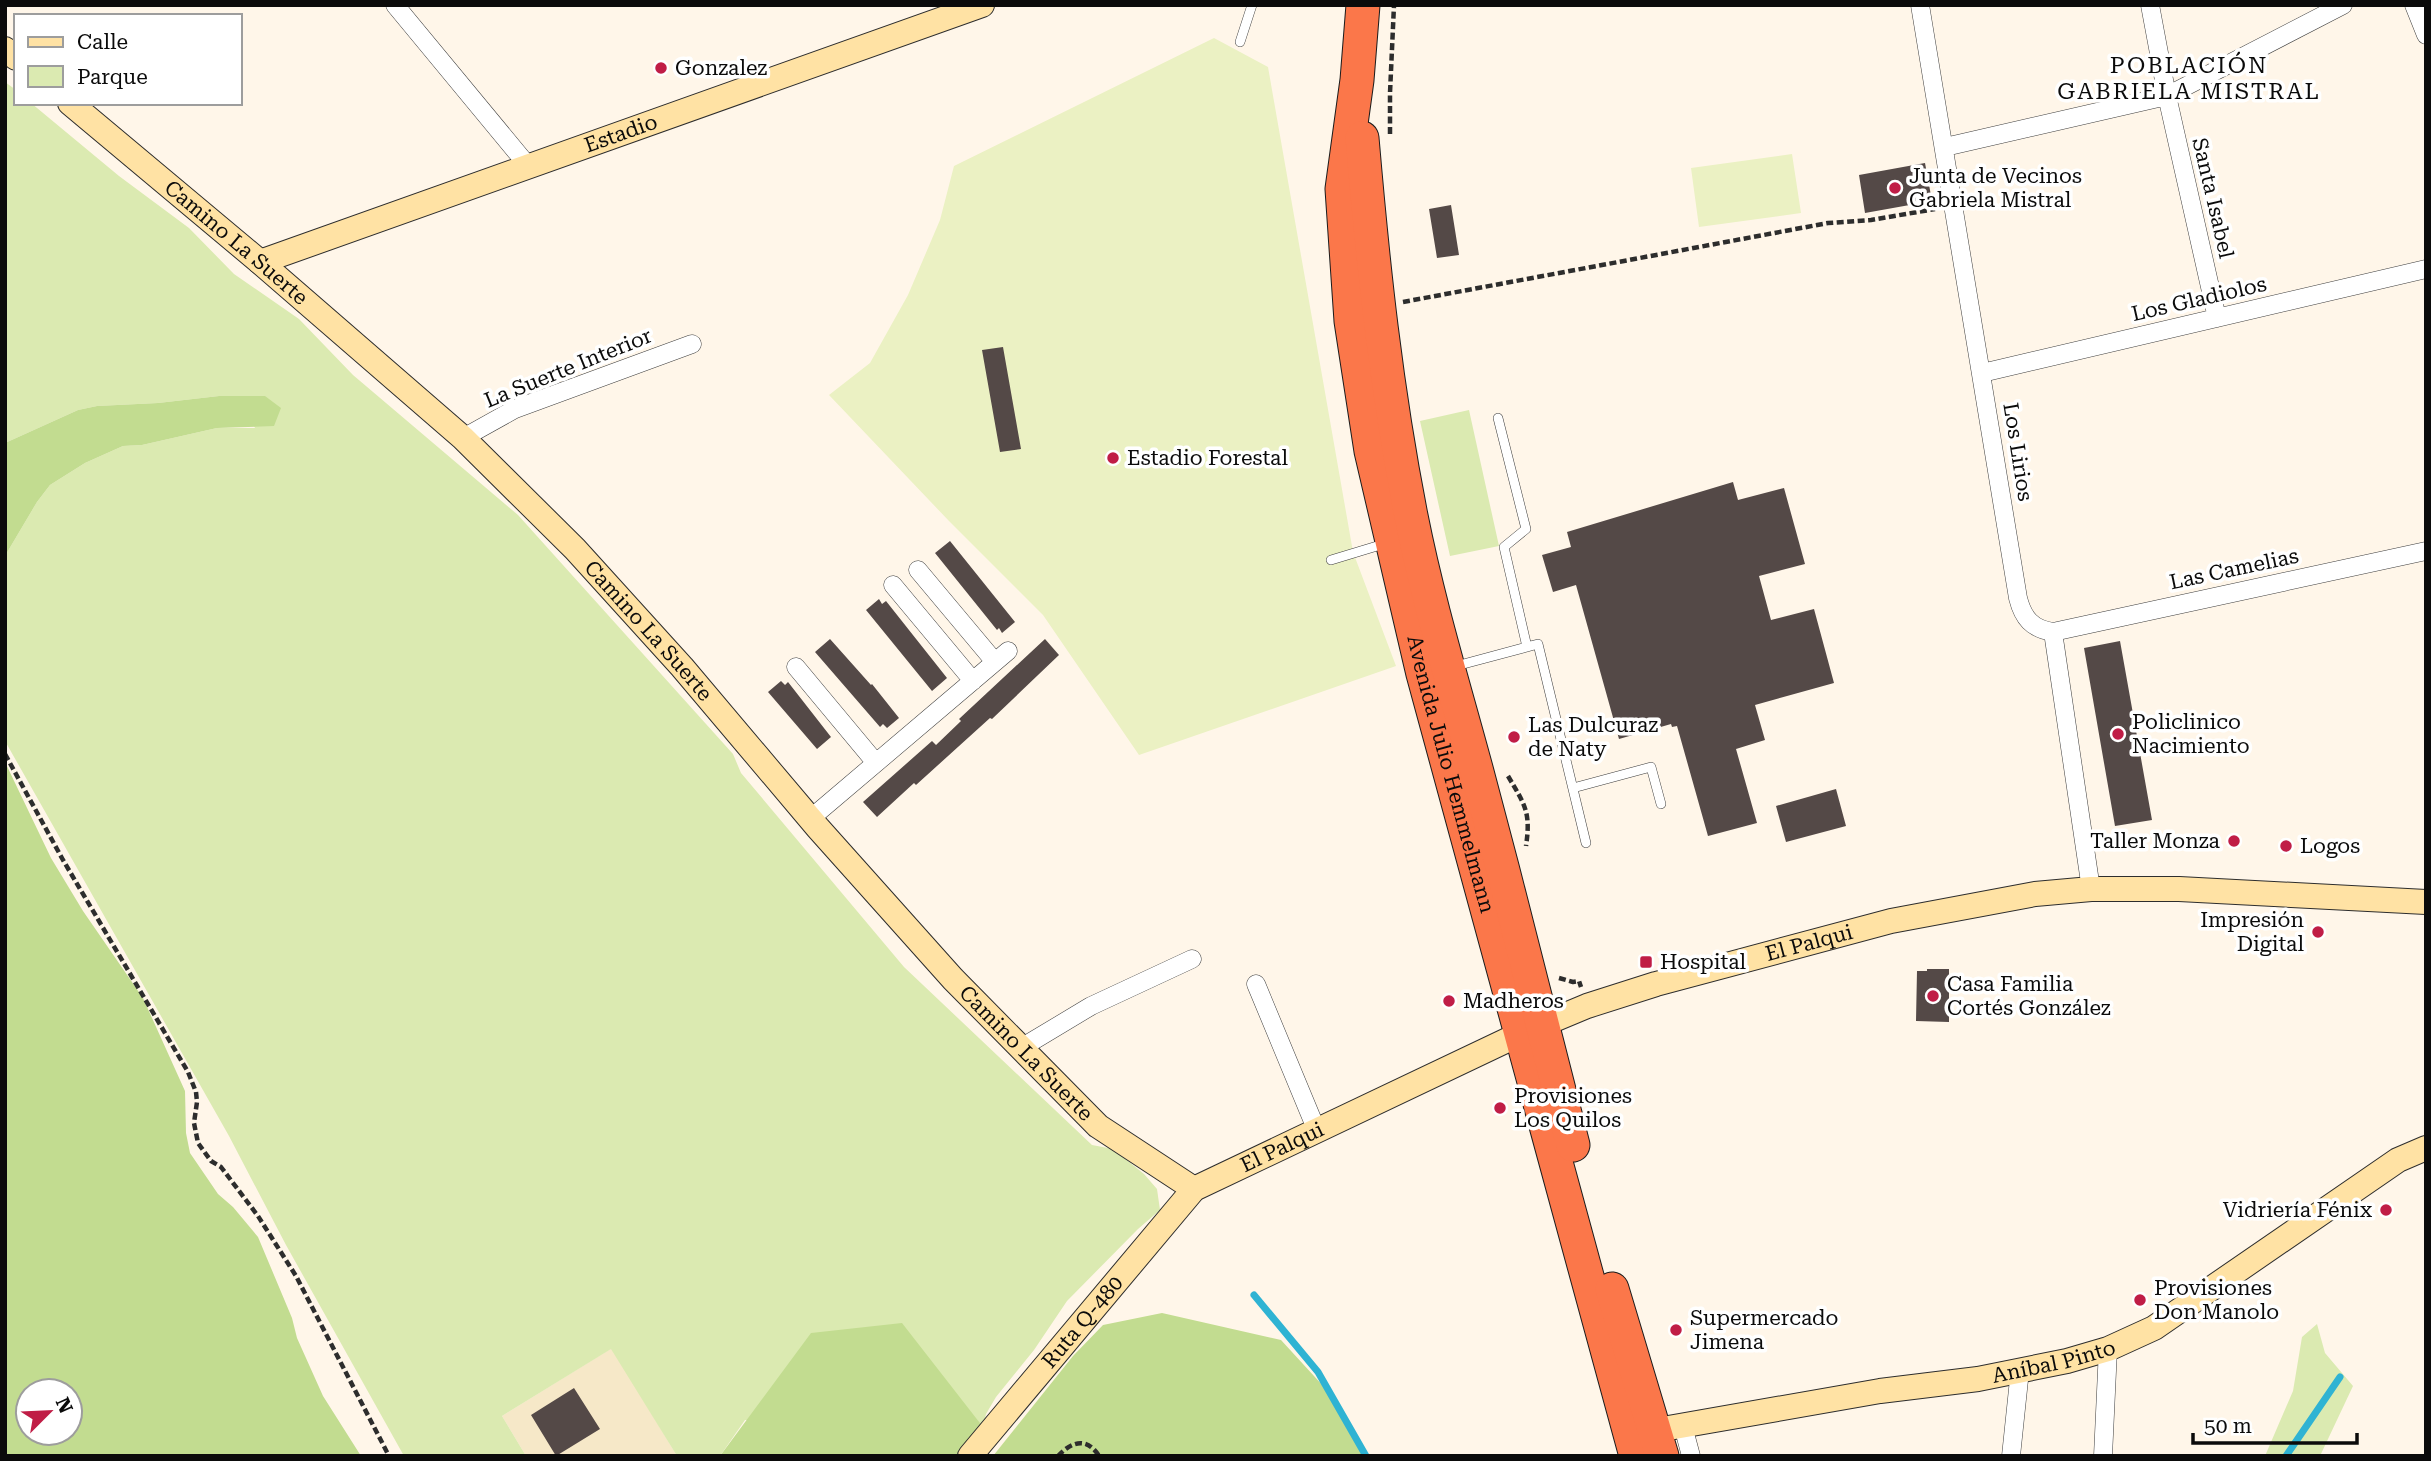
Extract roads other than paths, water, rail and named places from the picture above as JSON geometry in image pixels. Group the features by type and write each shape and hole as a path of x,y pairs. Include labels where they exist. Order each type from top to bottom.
{"highway":[{"name":"Avenida Julio Hemmelmann","path":"1357,14 1357,80 1374,276 1389,395 1436,671"},
{"name":"Avenida Julio Hemmelmann","path":"1357,80 1342,189 1350,308 1371,451 1392,542 1436,671 1532,1029 1589,1209 1648,1443"}],"street":[{"path":"396,5 529,167"},
{"name":"Estadio","path":"260,262 982,5"},
{"name":"Los Lirios","path":"1920,5 2021,610 2029,623 2042,631 2053,632"},
{"name":"Santa Isabel","path":"2150,5 2167,96 2217,318"},
{"path":"1945,147 2167,96 2343,5"},
{"path":"2414,5 2426,35"},
{"name":"Camino La Suerte","path":"72,105 260,262 463,438 575,549 682,667 810,819 953,979 1098,1126 1194,1189"},
{"name":"Los Gladiolos","path":"1982,373 2426,269"},
{"name":"La Suerte Interior","path":"463,438 515,409 692,344"},
{"name":"Las Camelias","path":"2053,632 2426,551"},
{"path":"810,819 1002,657 918,570"},
{"path":"893,585 973,681"},
{"path":"2053,632 2091,889"},
{"path":"796,667 876,763"},
{"name":"El Palqui","path":"1194,1189 1532,1029 1587,1006 1656,984 1891,921 2035,894 2091,889 2179,889 2426,902"},
{"path":"1021,1048 1091,1006 1192,959"},
{"path":"1256,984 1317,1131"},
{"name":"Aníbal Pinto","path":"1648,1443 1880,1391 1978,1379 2067,1361 2108,1349 2154,1328 2398,1160 2426,1148"},
{"name":"Ruta Q-480","path":"970,1456 1194,1189"},
{"path":"2103,1456 2108,1349"},
{"path":"2011,1456 2020,1370"},
{"path":"1648,1443 1691,1456"}],"lane":[{"path":"1240,42 1252,5"},
{"path":"1498,418 1526,529 1504,547 1527,647"},
{"path":"1331,560 1392,542"},
{"path":"1436,671 1538,644 1586,843"},
{"path":"1573,788 1651,767 1661,804"}],"waterway":[{"path":"1254,1295 1318,1372 1366,1456"},
{"path":"2286,1456 2340,1377"}],"place":[{"name":"Gonzalez","path":"661,68"},
{"name":"Junta de Vecinos Gabriela Mistral","path":"1895,188"},
{"name":"Estadio Forestal","path":"1113,458"},
{"name":"Policlinico Nacimiento","path":"2118,734"},
{"name":"Las Dulcuraz de Naty","path":"1514,737"},
{"name":"Taller Monza","path":"2234,841"},
{"name":"Logos","path":"2286,846"},
{"name":"Impresión Digital","path":"2318,932"},
{"name":"Hospital","path":"1646,962"},
{"name":"Casa Familia Cortés González","path":"1933,996"},
{"name":"Madheros","path":"1449,1001"},
{"name":"Provisiones Los Quilos","path":"1500,1108"},
{"name":"Vidriería Fénix","path":"2386,1210"},
{"name":"Provisiones Don Manolo","path":"2140,1300"},
{"name":"Supermercado Jimena","path":"1676,1330"}],"district":[{"name":"POBLACIÓN GABRIELA MISTRAL","path":"2189,78"}]}
